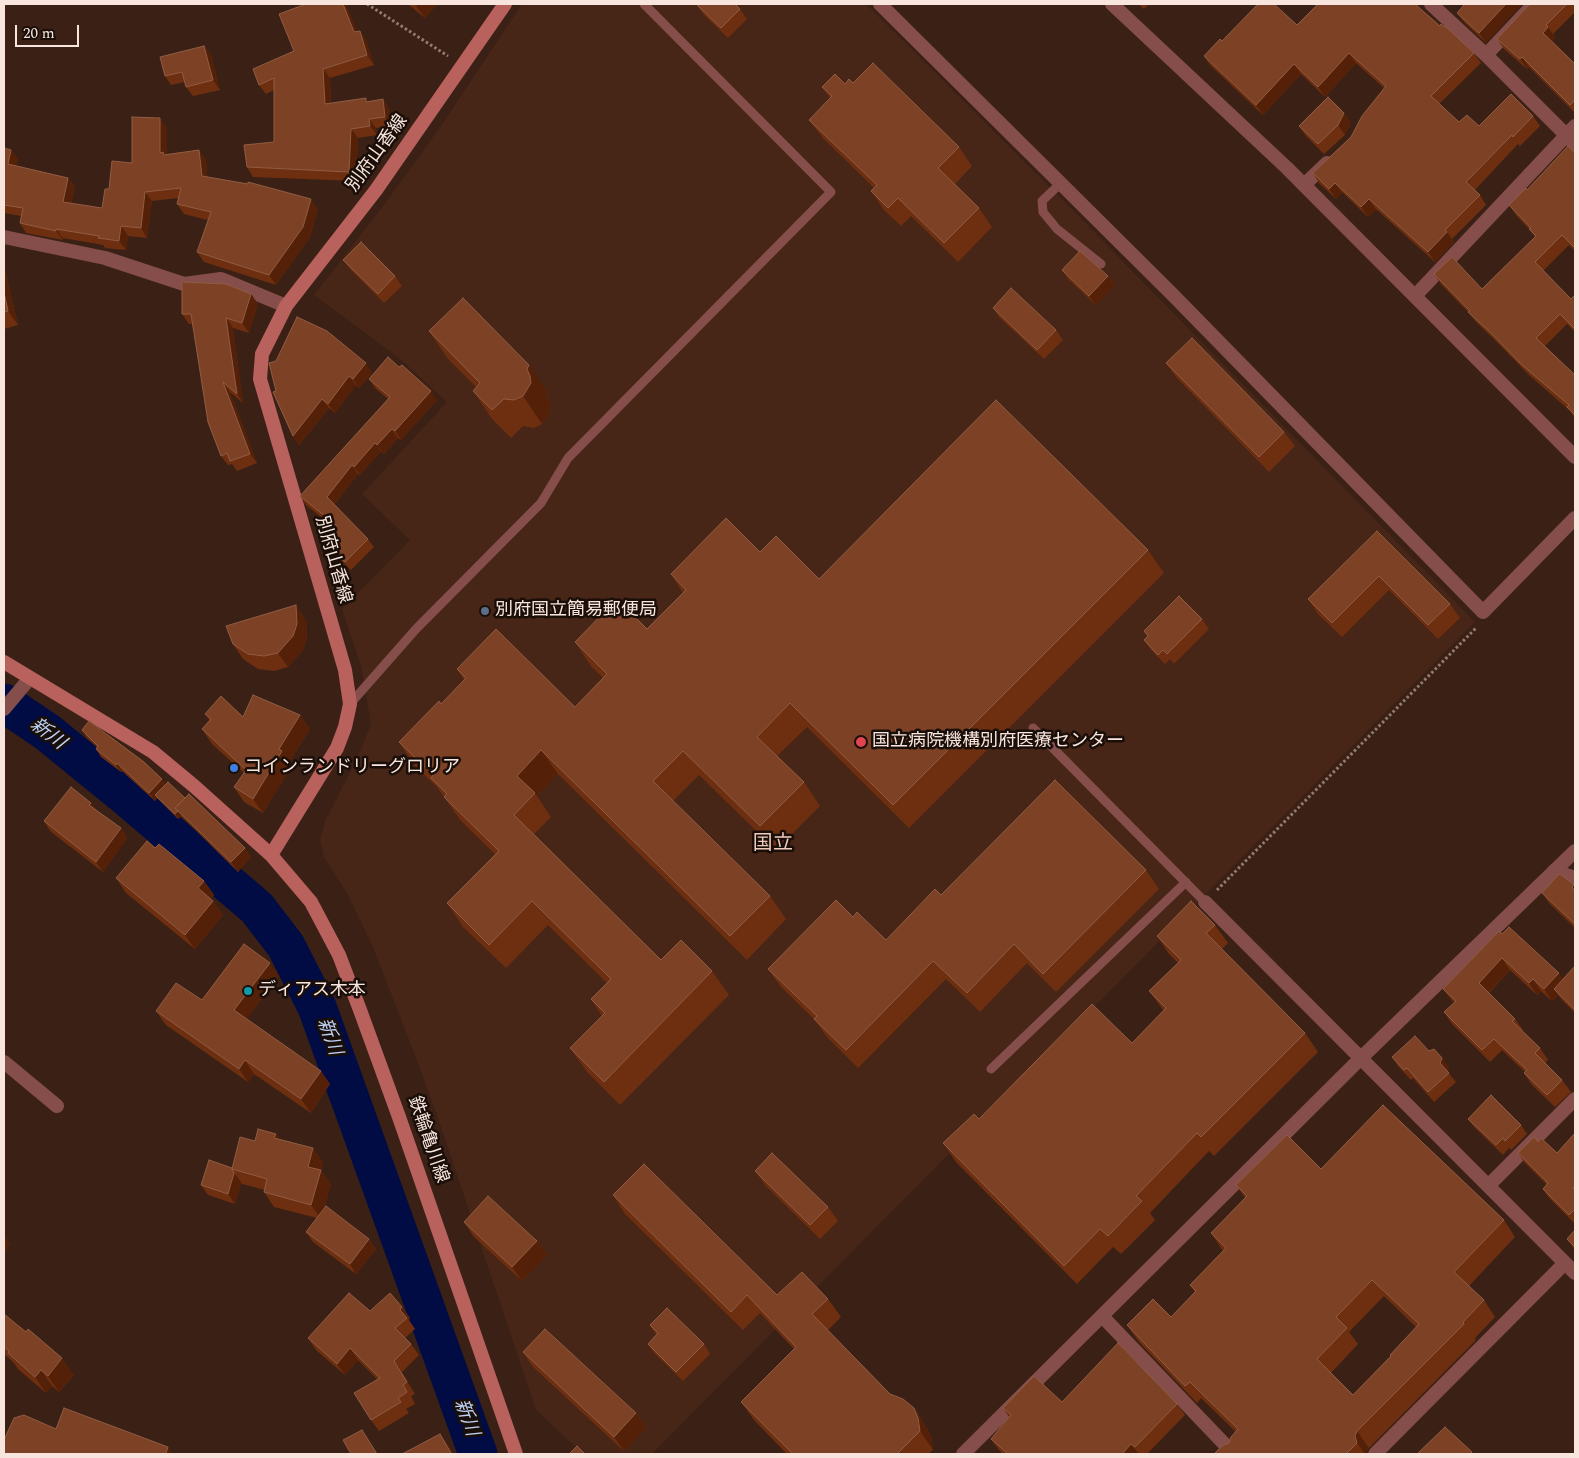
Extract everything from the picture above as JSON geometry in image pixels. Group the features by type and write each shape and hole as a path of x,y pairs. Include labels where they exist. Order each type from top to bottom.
{"main road":[{"name":"別府山香線","path":"271,855 337,748 345,727 350,704 345,670 260,379 262,354 286,306 376,190 506,4"},
{"path":"4,662 153,752 271,855"},
{"name":"鉄輪亀川線","path":"271,855 312,902 338,956 396,1108 516,1454"}],"street":[{"path":"880,4 1214,336 1483,612 1575,518"},
{"path":"1112,4 1304,185 1575,457"},
{"path":"1416,296 1572,135 1431,4"},
{"path":"1486,55 1534,4"},
{"path":"1304,185 1338,153"},
{"path":"4,237 105,258 184,284 221,279 286,306"},
{"path":"4,709 30,678"},
{"path":"963,1454 1362,1058 1575,851"},
{"path":"1554,871 1575,878"},
{"path":"1205,902 1570,1268 1375,1454"},
{"path":"4,1062 57,1106"},
{"path":"1489,1185 1575,1099"},
{"path":"1102,1316 1234,1454"}],"lane":[{"path":"350,704 416,629 542,503 568,458 831,192 644,4"},
{"path":"1062,183 1042,201 1043,212 1058,229 1102,264"},
{"path":"1033,728 1205,902"},
{"path":"991,1069 1186,882"}],"path":[{"path":"367,4 463,66"},
{"path":"1205,902 1482,622 1483,612"}],"shaded area":[{"name":"国立病院機構別府医療センター","path":"522,4 866,4 1062,199 1475,622 652,1454 583,1454 536,1410 438,1118 413,1050 372,945 347,893 324,857 320,840 325,821 357,759 371,724 361,666 342,609 410,540 362,494 447,402 399,358 314,295 384,205 441,126"}],"building":[{"path":"306,4 343,4 354,32 360,31 367,55 323,69 325,104 366,98 366,102 383,99 385,117 369,119 370,126 351,129 349,172 247,167 244,145 274,142 274,78 259,85 253,69 294,51 279,14"},
{"path":"735,4 740,9 721,28 697,5"},
{"path":"1258,4 1274,4 1297,25 1318,4 1415,4 1440,26 1441,24 1445,26 1474,53 1431,96 1459,122 1467,115 1479,126 1511,94 1533,116 1466,182 1480,195 1445,230 1447,232 1428,252 1369,199 1361,207 1335,183 1329,189 1313,173 1351,137 1362,116 1386,86 1349,53 1318,87 1294,64 1256,105 1204,56 1220,39 1222,41"},
{"path":"1465,4 1506,4 1479,33 1457,13"},
{"path":"1530,4 1567,4 1546,25 1548,27 1543,33 1575,64 1575,100 1570,105 1522,57 1520,59 1497,39"},
{"path":"204,46 213,80 186,87 182,72 165,76 160,57"},
{"path":"873,63 959,147 938,168 979,208 944,243 898,198 888,208 871,191 877,185 809,120 832,96 822,87 835,74 845,84 849,79 853,83"},
{"path":"1328,97 1344,113 1338,125 1318,144 1299,126"},
{"path":"132,117 160,118 160,153 163,152 164,155 199,150 202,176 248,184 248,182 311,199 303,227 269,275 197,252 211,212 177,204 181,188 145,192 141,228 121,226 119,241 20,223 23,208 4,205 4,148 11,150 8,164 68,178 63,202 102,208 105,189 109,189 112,161 132,163"},
{"path":"1568,146 1575,153 1575,248 1562,235 1535,262 1571,299 1575,295 1575,329 1560,314 1536,338 1575,375 1575,415 1567,407 1569,405 1521,364 1468,312 1470,311 1434,274 1452,257 1482,289 1536,236 1509,205 1526,188 1527,190"},
{"path":"361,242 395,276 378,294 343,260"},
{"path":"1080,251 1108,276 1089,296 1062,270"},
{"path":"182,282 226,284 251,294 242,323 226,318 237,394 223,382 250,454 230,461 227,453 221,456 208,422 191,314 182,314"},
{"path":"1011,288 1056,330 1037,350 993,308"},
{"path":"4,292 8,311 4,312"},
{"path":"463,298 529,365 527,369 531,383 523,396 514,400 504,399 492,410 473,391 480,383 429,331"},
{"path":"297,317 327,331 366,363 353,379 349,376 328,404 322,399 293,436 273,392 276,391 269,363 276,361"},
{"path":"1192,338 1284,432 1259,457 1166,363"},
{"path":"388,357 399,367 402,365 431,391 395,431 392,429 377,445 375,443 354,467 352,465 327,497 368,539 345,562 323,540 337,526 300,496 390,397 369,379"},
{"path":"996,400 1148,550 893,805 790,703 757,737 804,782 760,826 683,751 653,781 770,896 730,936 541,750 517,776 535,793 514,815 661,960 681,940 712,971 604,1082 570,1048 605,1013 591,999 611,979 532,901 489,945 447,903 499,851 444,797 447,794 431,778 433,775 399,742 439,701 441,704 466,678 457,669 496,629 575,707 607,674 575,642 617,599 647,629 686,590 671,574 726,518 760,552 776,536 819,579"},
{"path":"1377,531 1450,604 1428,625 1379,576 1332,623 1308,599"},
{"path":"1179,596 1202,619 1167,654 1163,650 1158,655 1144,640 1148,636 1144,631"},
{"path":"296,605 297,624 293,636 278,653 264,656 248,654 233,644 226,626"},
{"path":"253,695 300,715 279,749 282,751 253,799 234,787 246,770 202,729 211,719 205,714 221,696 243,717"},
{"path":"89,721 144,762 162,779 149,793 117,763 116,765 96,749 98,746 82,730"},
{"path":"1055,780 1146,870 1043,974 1014,944 967,993 933,961 846,1050 814,1019 817,1016 768,969 836,900 853,917 857,912 886,940 935,889 941,895"},
{"path":"168,782 185,798 175,808 178,811 175,814 155,795"},
{"path":"71,787 91,803 89,805 121,828 96,862 44,821"},
{"path":"189,794 245,848 231,862 175,808"},
{"path":"147,841 155,848 159,844 204,881 198,888 213,901 185,935 116,878"},
{"path":"1559,874 1574,885 1572,887 1575,891 1575,924 1542,893"},
{"path":"1191,901 1215,925 1206,933 1305,1033 1201,1137 1197,1133 1136,1196 1142,1201 1108,1236 1100,1229 1064,1266 943,1143 974,1114 979,1119 1092,1004 1132,1043 1166,1008 1149,991 1181,960 1157,936"},
{"path":"1509,927 1559,973 1544,989 1533,979 1529,983 1502,958 1479,983 1515,1019 1512,1021 1540,1048 1535,1053 1562,1080 1547,1095 1524,1073 1527,1070 1494,1039 1482,1050 1444,1012 1456,1001 1443,989 1499,931 1502,934"},
{"path":"244,944 270,963 234,1010 321,1071 301,1099 245,1060 239,1069 156,1011 176,983 202,1000"},
{"path":"1575,966 1575,1010 1554,989"},
{"path":"1415,1036 1429,1051 1434,1049 1442,1058 1440,1063 1449,1073 1428,1092 1407,1068 1404,1070 1392,1057"},
{"path":"1491,1095 1521,1125 1505,1141 1503,1138 1496,1145 1468,1119"},
{"path":"1383,1105 1504,1220 1454,1272 1484,1300 1463,1322 1464,1324 1357,1431 1355,1436 1357,1443 1346,1454 1214,1454 1222,1446 1229,1443 1231,1437 1238,1429 1190,1382 1185,1386 1127,1325 1153,1299 1171,1317 1196,1291 1190,1285 1226,1248 1211,1233 1247,1196 1236,1185 1287,1135 1321,1169","holes":["1372,1280 1419,1324 1353,1395 1317,1359 1347,1328 1336,1317"]},
{"path":"258,1129 276,1134 274,1138 313,1148 308,1167 321,1170 311,1205 264,1192 267,1179 232,1169 240,1137 255,1141"},
{"path":"1575,1133 1575,1186 1573,1188 1575,1191 1575,1209 1569,1215 1543,1189 1548,1183 1518,1153 1534,1137 1538,1142 1541,1138 1557,1153"},
{"path":"772,1153 828,1207 810,1225 755,1171"},
{"path":"209,1160 232,1168 234,1173 228,1194 201,1185"},
{"path":"644,1164 777,1295 802,1272 828,1299 812,1314 890,1394 903,1399 914,1408 920,1431 897,1454 793,1454 741,1402 796,1347 747,1295 731,1312 613,1195"},
{"path":"488,1196 537,1241 512,1267 464,1222"},
{"path":"326,1206 369,1239 350,1264 306,1232"},
{"path":"1575,1230 1575,1247 1567,1239"},
{"path":"349,1293 370,1311 390,1293 402,1307 400,1310 407,1318 395,1328 411,1344 394,1361 407,1382 403,1385 407,1392 398,1398 401,1402 371,1420 354,1393 380,1378 350,1348 337,1364 308,1338"},
{"path":"667,1308 704,1344 676,1372 648,1344 658,1333 650,1325"},
{"path":"4,1314 26,1332 28,1329 62,1358 48,1376 41,1370 35,1377 8,1353 9,1351 4,1347"},
{"path":"545,1329 636,1413 614,1437 523,1352"},
{"path":"1118,1343 1177,1404 1135,1447 1131,1444 1122,1454 1007,1454 991,1439 1011,1415 1003,1408 1034,1376 1062,1402"},
{"path":"64,1408 168,1447 167,1454 4,1454 4,1440 14,1418 24,1415 56,1429"},
{"path":"1445,1427 1472,1452 1470,1454 1417,1454"},
{"path":"362,1430 377,1454 351,1454 343,1440"},
{"path":"440,1434 451,1453 402,1454"},
{"path":"577,1446 585,1454 569,1454"}],"waterway":[{"name":"新川","path":"4,703 47,732 257,908 286,946 317,1007 478,1454"}],"place":[{"name":"別府国立簡易郵便局","path":"485,611"},
{"name":"国立病院機構別府医療センター","path":"861,742"},
{"name":"コインランドリーグロリア","path":"234,768"},
{"name":"ディアス木本","path":"248,991"}],"district":[{"name":"国立","path":"773,845"}]}
